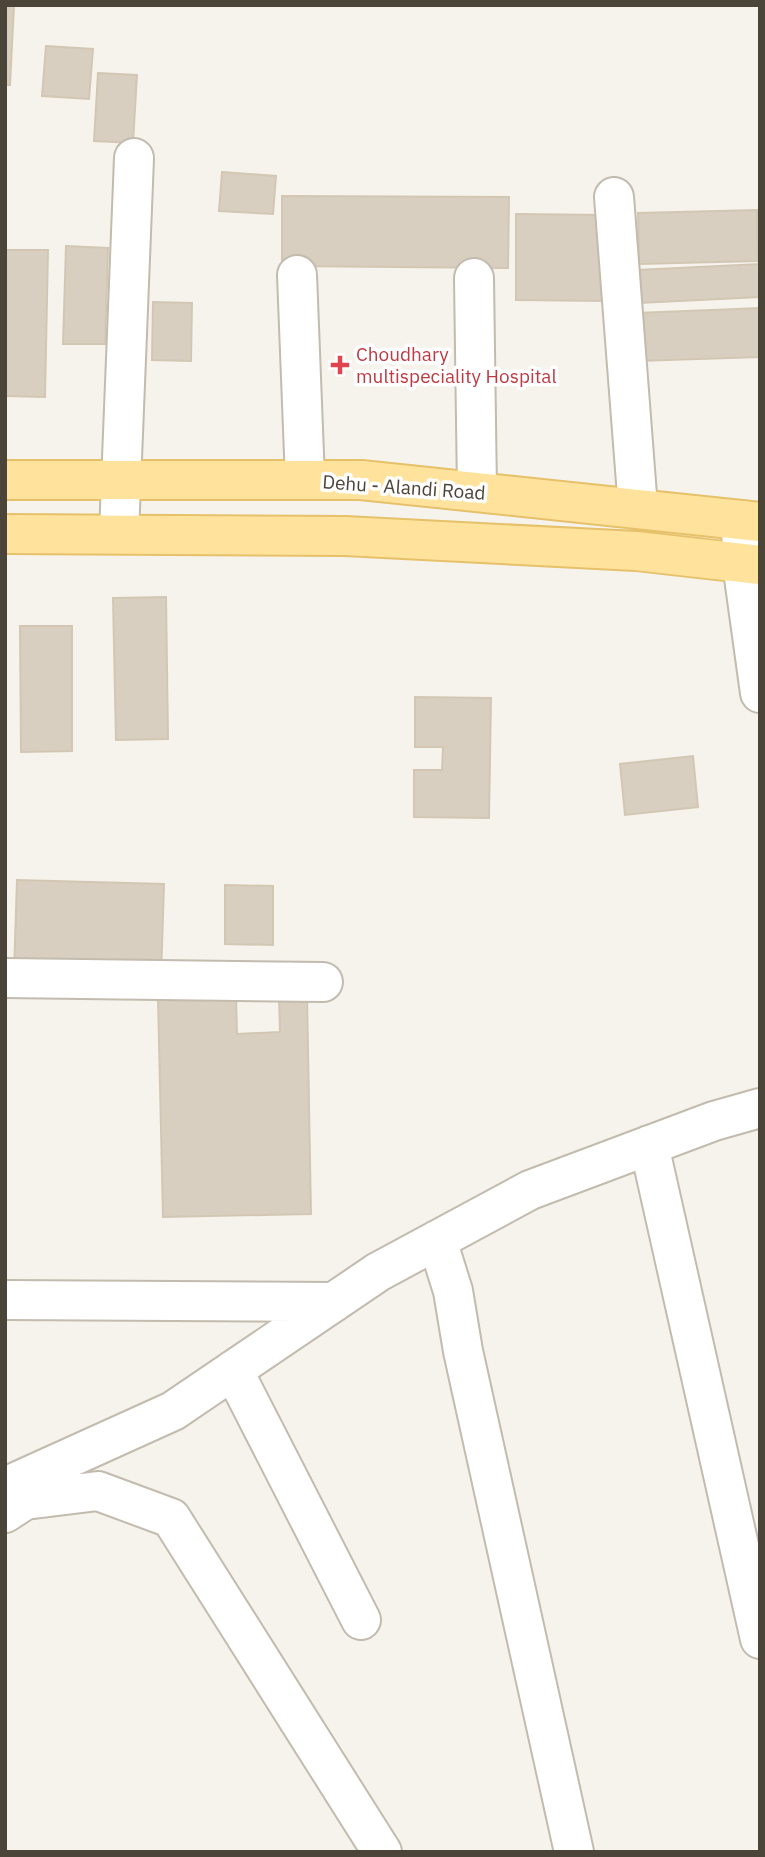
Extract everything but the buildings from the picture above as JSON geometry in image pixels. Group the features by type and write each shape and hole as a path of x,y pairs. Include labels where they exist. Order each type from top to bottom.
{"main road":[{"name":"Dehu - Alandi Road","path":"5,480 361,480 750,521"},
{"path":"5,534 345,536 636,551 751,564"}],"street":[{"path":"120,534 134,158"},
{"path":"614,197 638,509"},
{"path":"297,275 305,480"},
{"path":"474,278 477,492"},
{"path":"750,521 760,693"},
{"path":"5,978 323,982"},
{"path":"13,1490 173,1411 378,1272 530,1190 649,1145 760,1108"},
{"path":"649,1145 760,1639"},
{"path":"437,1240 453,1291 463,1351 574,1852"},
{"path":"5,1300 334,1302"},
{"path":"233,1370 361,1619"},
{"path":"13,1490 98,1491 171,1518 382,1852"}],"place":[{"name":"Choudhary multispeciality Hospital","path":"340,365"}]}
